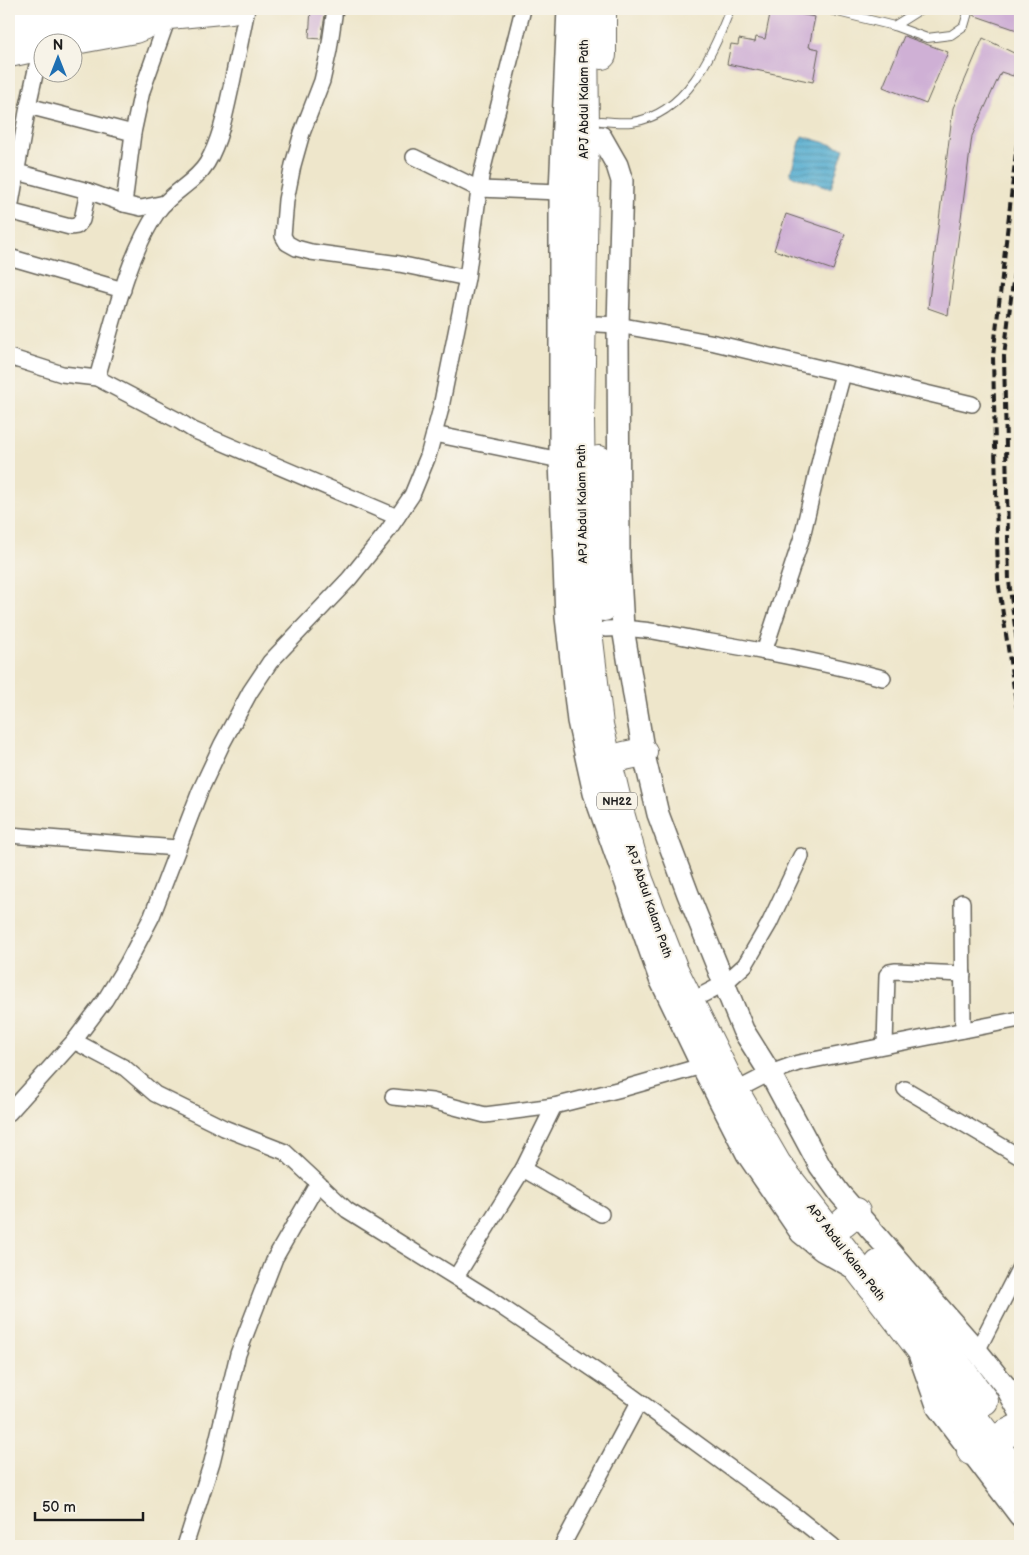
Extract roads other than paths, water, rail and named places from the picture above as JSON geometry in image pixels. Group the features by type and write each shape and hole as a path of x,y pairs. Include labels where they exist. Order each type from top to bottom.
{"highway":[{"path":"9,18 54,9"},
{"path":"82,39 136,29 161,12 231,9"},
{"name":"APJ Abdul Kalam Path","path":"582,9 585,120 572,294 580,419 571,460 582,559 595,622 611,679 617,722 634,754 647,849 680,940 714,989 718,1026 752,1082 781,1138 803,1172 850,1217 929,1348"},
{"name":"APJ Abdul Kalam Path","path":"602,9 601,129 608,324 598,456 603,594 595,622 599,725 620,813 640,880 710,1063 752,1082 776,1164 861,1272 1005,1436 1020,1478"},
{"path":"9,53 32,48"}],"main road":[{"path":"9,36 126,13 161,12"}],"street":[{"path":"97,378 123,290 141,241 154,217 165,203 199,174 207,164 214,148 222,124 247,9"},
{"path":"335,9 327,65 292,165 286,200 283,236 287,243 296,248 311,252 399,264 467,278"},
{"path":"9,1112 74,1041 105,1000 127,964 152,916 177,848 218,752 250,692 270,662 349,580 398,518 412,496 428,456 440,412 467,278 479,188 523,9"},
{"name":"NH22","path":"568,9 560,192 572,294"},
{"path":"124,204 133,133 161,12"},
{"path":"36,82 28,106 9,213 70,227 77,226 82,220 88,191"},
{"path":"28,106 133,133"},
{"path":"414,157 479,188 560,192"},
{"path":"16,172 88,191 141,208 165,203"},
{"path":"9,257 123,290"},
{"path":"608,324 715,343 972,404"},
{"path":"9,357 62,374 97,378 193,430 398,518"},
{"path":"764,652 802,537 823,447 843,374"},
{"path":"434,434 571,460"},
{"path":"595,622 764,652 883,678"},
{"path":"9,835 177,848"},
{"path":"714,989 745,964 769,924 801,856"},
{"path":"962,902 963,1030"},
{"path":"885,1045 886,981 887,975 890,972 963,974"},
{"path":"752,1082 798,1063 1020,1019"},
{"path":"74,1041 125,1068 155,1094 224,1128 285,1152 347,1210 487,1296 639,1402 793,1514 832,1546"},
{"path":"393,1097 432,1101 485,1115 554,1106 625,1088 710,1063"},
{"name":"NH22","path":"710,1063 747,1154 801,1233 822,1250 861,1272"},
{"path":"905,1089 1020,1157"},
{"path":"456,1278 523,1169 554,1106"},
{"path":"523,1169 601,1214"},
{"path":"185,1546 212,1462 238,1354 275,1258 318,1183"},
{"name":"NH22","path":"850,1217 977,1352 1006,1387 1005,1436 1020,1516"},
{"path":"977,1352 1020,1267"},
{"name":"NH22","path":"929,1348 938,1408 1005,1436"},
{"path":"562,1546 639,1402"}],"lane":[{"path":"601,129 650,117 666,109 685,92 700,72 730,9"},
{"path":"826,9 894,26 927,38 951,35 964,26 969,9"},
{"path":"894,26 921,9"}],"water":[{"path":"802,136 844,148 831,188 790,175"}],"railway":[{"path":"1020,131 993,357 998,580 1020,729"},
{"path":"1020,224 1004,356 1009,581 1020,665"}]}
